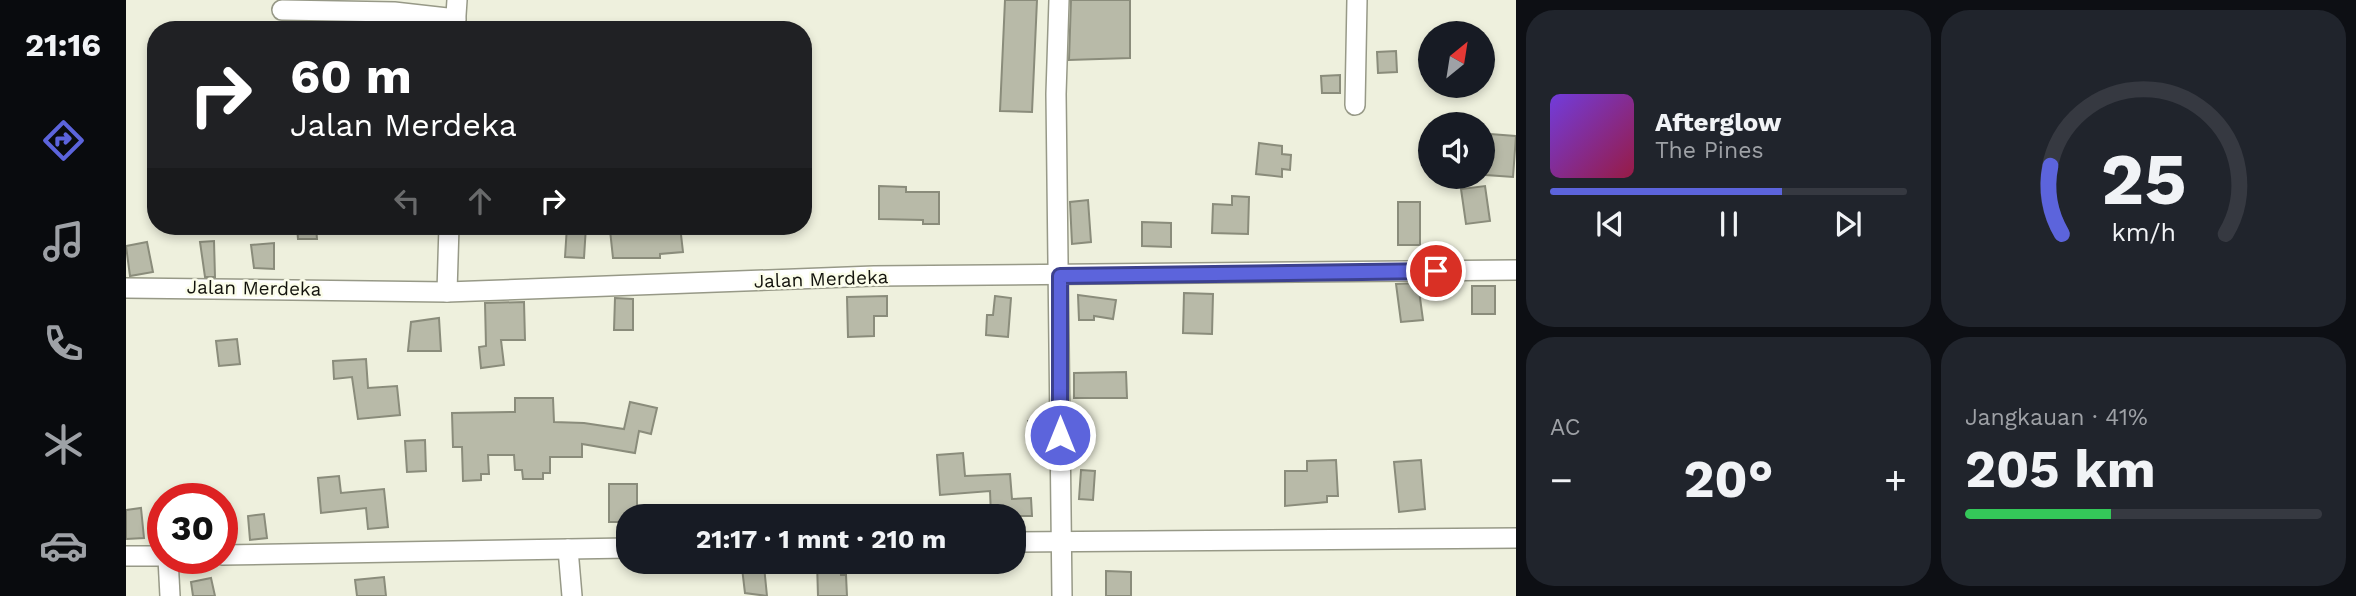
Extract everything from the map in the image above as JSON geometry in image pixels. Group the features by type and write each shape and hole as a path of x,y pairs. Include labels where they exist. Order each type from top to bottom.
{"street":[{"path":"1059,0 1056,94 1062,596"},
{"path":"1355,105 1357,0"},
{"path":"282,10 456,16"},
{"path":"447,292 449,235"},
{"name":"Jalan Merdeka","path":"126,288 447,292 874,276 1516,270"},
{"path":"1026,542 1516,538"},
{"path":"238,555 616,548"},
{"path":"568,549 572,596"},
{"path":"126,556 147,556"},
{"path":"169,574 170,596"}],"building":[{"path":"1005,0 1037,0 1032,112 1000,111"},
{"path":"1071,0 1130,0 1130,58 1069,60"},
{"path":"1396,51 1397,72 1378,73 1377,52"},
{"path":"1340,75 1340,93 1322,93 1321,76"},
{"path":"1495,134 1516,136 1513,177 1495,176"},
{"path":"1259,143 1282,146 1282,154 1291,155 1290,170 1282,169 1282,177 1256,174"},
{"path":"879,186 906,187 906,192 939,192 939,224 923,224 923,220 879,219"},
{"path":"1461,189 1485,189 1490,221 1466,224"},
{"path":"1232,196 1249,197 1248,234 1212,233 1213,204 1232,205"},
{"path":"1088,200 1091,242 1072,244 1070,202"},
{"path":"1398,202 1420,202 1420,245 1398,245"},
{"path":"1142,222 1171,223 1171,247 1142,246"},
{"path":"298,235 317,235 317,239 298,239"},
{"path":"566,235 585,235 584,258 565,257"},
{"path":"611,235 681,235 683,252 660,254 660,258 613,258"},
{"path":"214,241 215,277 205,277 200,242"},
{"path":"147,242 153,272 130,276 126,246"},
{"path":"274,243 274,269 254,268 251,245"},
{"path":"1418,283 1423,320 1401,322 1396,284"},
{"path":"1472,286 1495,286 1495,314 1472,314"},
{"path":"1184,293 1213,294 1212,334 1183,333"},
{"path":"1078,295 1116,300 1113,319 1094,316 1094,320 1079,320"},
{"path":"887,296 887,316 874,316 874,336 848,337 847,297"},
{"path":"995,296 1011,298 1008,337 986,335 987,315 993,315"},
{"path":"615,298 633,299 633,330 614,330"},
{"path":"524,302 525,340 501,340 504,365 481,368 479,347 486,346 485,303"},
{"path":"439,318 441,351 408,351 411,322"},
{"path":"237,339 240,364 219,366 216,341"},
{"path":"366,359 368,388 397,386 400,415 358,419 352,377 334,379 333,361"},
{"path":"1126,372 1127,398 1074,398 1074,373"},
{"path":"515,398 553,398 554,422 624,429 630,402 657,408 651,434 639,431 635,453 582,444 582,457 550,457 550,473 543,473 543,479 523,479 522,470 515,470 514,455 488,455 489,474 481,474 481,480 463,481 462,447 453,447 452,413 515,412"},
{"path":"1028,421 1043,421 1043,437 1028,436"},
{"path":"425,440 426,471 407,472 405,441"},
{"path":"963,453 965,476 1010,474 1012,499 1031,498 1032,516 1026,516 1026,504 991,504 990,491 940,495 937,455"},
{"path":"1336,460 1338,496 1327,496 1327,502 1285,506 1285,471 1307,471 1307,461"},
{"path":"1421,460 1425,509 1399,512 1394,462"},
{"path":"1081,470 1095,471 1093,500 1079,499"},
{"path":"339,476 341,493 384,489 388,527 368,529 366,508 321,513 318,478"},
{"path":"609,484 637,484 637,504 616,504 616,522 609,522"},
{"path":"141,508 144,538 126,539 126,510"},
{"path":"264,514 267,538 250,540 248,516"},
{"path":"1106,571 1131,572 1131,596 1106,596"},
{"path":"743,574 765,574 767,596 745,593"},
{"path":"817,574 846,575 847,596 818,596"},
{"path":"384,577 386,596 357,596 355,580"},
{"path":"211,578 215,596 193,596 191,582"}],"route":[{"path":"1060,435 1060,276 1436,271"}]}
